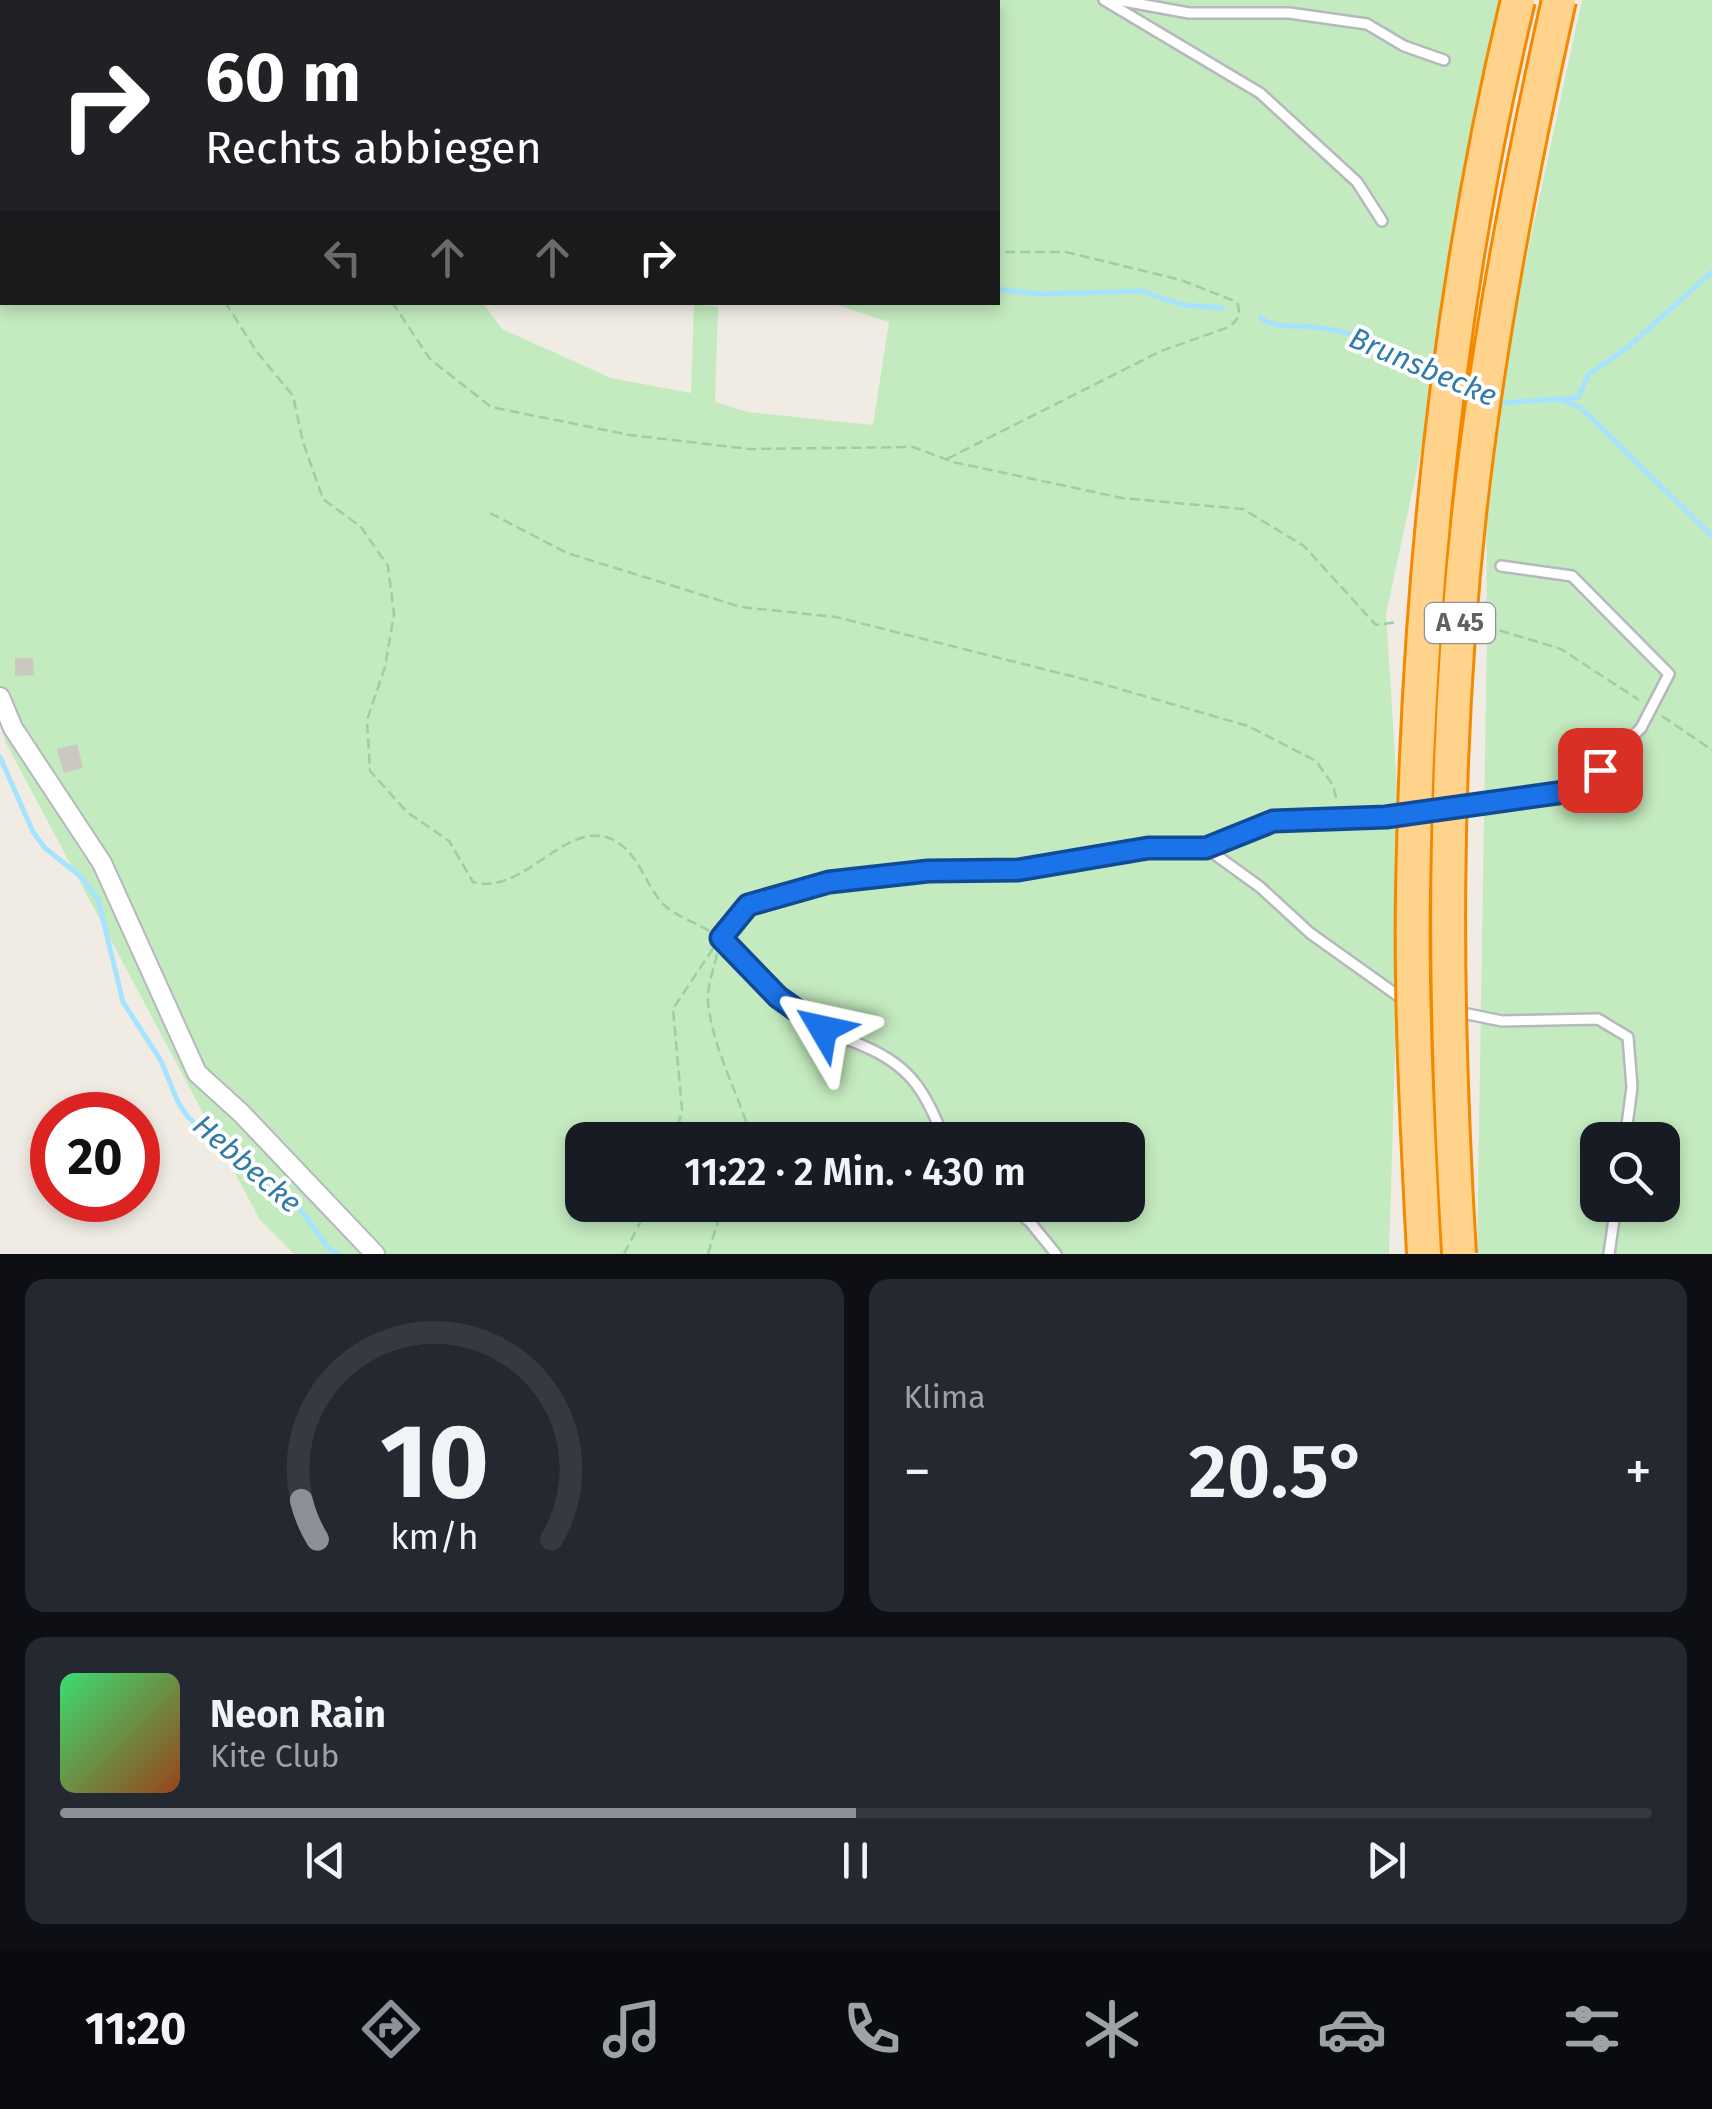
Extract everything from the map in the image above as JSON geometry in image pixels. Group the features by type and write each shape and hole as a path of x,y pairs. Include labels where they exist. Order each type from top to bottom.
{"highway":[{"name":"A 45","path":"1424,1254 1412,893 1427,585 1433,510 1466,266 1485,148 1518,0"},
{"name":"A 45","path":"1459,1254 1449,1077 1448,867 1455,676 1469,512 1501,291 1524,159 1560,0"}],"street":[{"path":"0,697 13,728 102,863 197,1073 241,1112 374,1254"}],"lane":[{"path":"1104,0 1260,94 1358,182 1382,221"},
{"path":"1118,0 1189,12 1289,13 1368,24 1404,46 1444,60"},
{"path":"1444,809 1579,790 1640,728 1668,674 1572,576 1501,566"},
{"path":"937,1122 924,1090 904,1071 873,1050 823,1029 778,997 721,938 748,905 829,882 928,871 1018,870 1148,848 1206,848 1273,821 1424,812"},
{"path":"1206,848 1260,887 1310,933 1405,1001 1425,1005"},
{"path":"1444,1009 1502,1021 1598,1018 1628,1037 1632,1087 1627,1122"},
{"path":"1030,1222 1056,1254"},
{"path":"1610,1254 1614,1222"}],"path":[{"path":"945,459 1161,352 1229,327 1238,320 1237,302 1182,280 1066,252 1000,252"},
{"path":"227,305 257,352 293,396 323,498 361,526 388,566 394,614 384,666 367,720 370,772 407,812 449,841 473,882 490,887 581,838 609,838 637,862 664,904 721,938"},
{"path":"394,305 430,359 491,407 630,435 749,449 914,447 945,459 1122,498 1243,509 1304,546 1376,625 1406,621"},
{"path":"490,513 566,552 741,607 836,617 1099,683 1248,726 1316,762 1333,785 1340,818"},
{"path":"1476,624 1561,650 1612,682"},
{"path":"679,1122 682,1109 673,1008 721,938"},
{"path":"721,938 707,999 726,1072 747,1122"},
{"path":"624,1254 640,1222"},
{"path":"708,1254 718,1222"}],"green space":[{"path":"1000,0 1506,0 1468,180 1425,432 1386,614 1401,851 1389,1254 294,1254 260,1220 6,743 0,725 0,305 484,305 502,329 611,378 691,393 694,305 718,307 715,402 747,412 873,425 889,322 837,305 1000,305"},
{"path":"1582,0 1712,0 1712,1254 1477,1254 1486,480 1524,269"}],"building":[{"path":"15,658 33,658 34,675 15,676"},
{"path":"77,744 83,768 64,773 57,749"}],"waterway":[{"path":"1561,399 1578,397 1589,374 1627,348 1712,272"},
{"name":"Brunsbecke","path":"1000,289 1040,294 1141,291 1183,305 1223,308"},
{"name":"Brunsbecke","path":"1261,318 1279,325 1314,327 1362,338 1440,371"},
{"name":"Brunsbecke","path":"1495,399 1503,403 1559,399 1581,408 1712,536"},
{"name":"Hebbecke","path":"0,757 33,832 45,848 80,876 98,899 123,1002 161,1061 187,1116 239,1163 294,1201 330,1250 339,1254"}],"route":[{"path":"823,1029 778,997 721,938 748,905 829,882 928,871 1018,870 1148,848 1206,848 1273,821 1386,817 1579,790 1600,770"}]}
